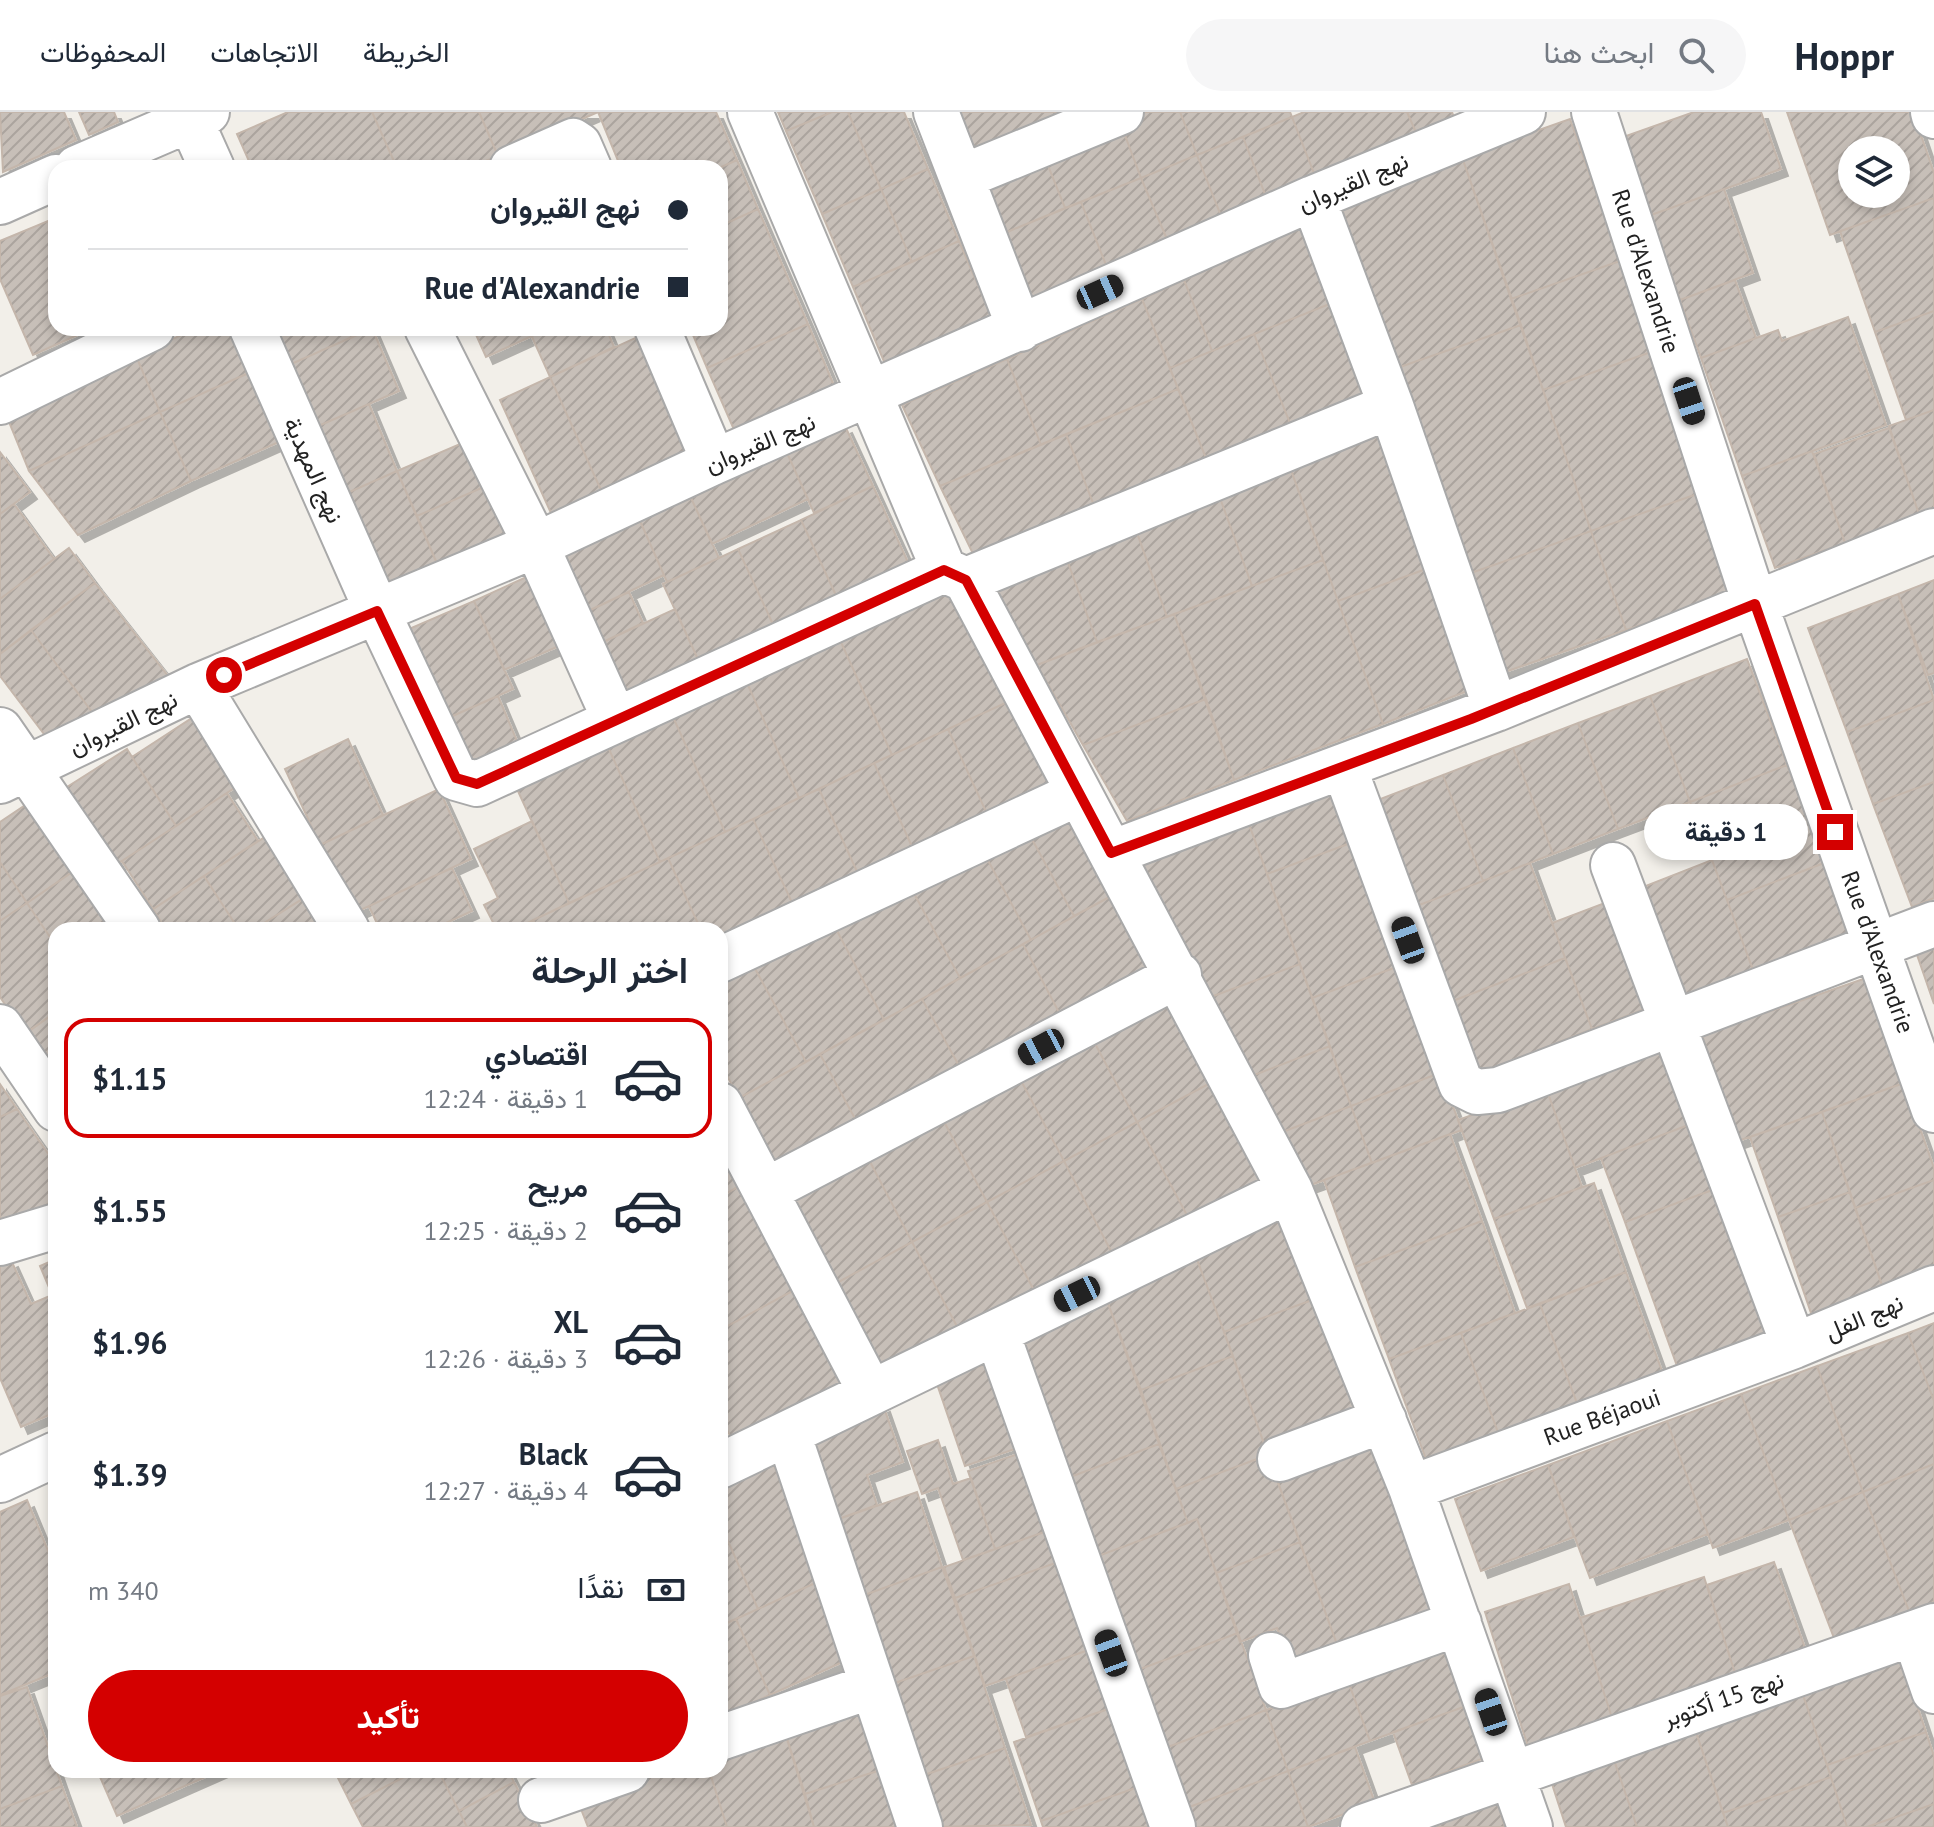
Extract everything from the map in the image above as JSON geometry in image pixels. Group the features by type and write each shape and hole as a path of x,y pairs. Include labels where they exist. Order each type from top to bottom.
{"street":[{"path":"750,112 868,396 955,575 1179,975 1290,1190 1411,1488 1530,1827"},
{"path":"936,112 1020,329"},
{"path":"962,177 1121,112"},
{"name":"نهج القيروان","path":"14,775 198,686 536,545 714,462 1313,198 1523,112"},
{"name":"Rue d'Alexandrie","path":"1594,112 1755,604 1934,1110"},
{"path":"88,160 135,126 198,116 210,160"},
{"path":"530,160 573,141 579,145 586,160"},
{"path":"0,202 48,181"},
{"path":"1313,198 1391,406 1496,709"},
{"path":"0,402 136,336"},
{"name":"نهج المهدية","path":"256,336 377,611 456,778 461,782 477,784 615,720"},
{"path":"431,336 536,545 615,720 955,575 1391,406"},
{"path":"660,336 714,462"},
{"path":"1111,853 1496,709 1934,531"},
{"path":"198,686 342,922"},
{"path":"0,730 14,775 132,922"},
{"path":"1344,767 1461,1084 1469,1090 1484,1093 1498,1090 1934,924"},
{"path":"728,956 1079,793"},
{"path":"1613,865 1794,1346"},
{"path":"765,1191 1179,975"},
{"path":"0,1027 48,1097"},
{"path":"728,1120 871,1393"},
{"path":"728,1462 1290,1190"},
{"path":"0,1243 48,1228"},
{"name":"نهج الفل","path":"1794,1346 1934,1288"},
{"path":"997,1333 1173,1827"},
{"name":"Rue Béjaoui","path":"1411,1488 1794,1346"},
{"path":"1280,1459 1384,1420"},
{"path":"788,1433 920,1827"},
{"path":"0,1480 48,1458"},
{"path":"1271,1655 1281,1686 1459,1623"},
{"path":"1924,1629 1934,1691"},
{"name":"نهج 15 أكتوبر","path":"1363,1827 1924,1629"},
{"path":"728,1735 872,1686"},
{"path":"539,1799 603,1778"}],"building":[{"path":"0,112 64,112 76,140 3,172"},
{"path":"79,112 114,112 118,122 89,135"},
{"path":"288,112 372,112 393,160 248,160 237,134"},
{"path":"372,112 479,112 498,156 488,160 393,160"},
{"path":"479,112 598,112 498,156"},
{"path":"598,112 716,112 737,160 728,164 728,160 618,160"},
{"path":"778,112 832,112 786,131"},
{"path":"832,112 848,112 881,189 822,214 786,131"},
{"path":"848,112 904,112 928,169 881,189"},
{"path":"956,112 1066,112 973,157"},
{"path":"1146,112 1180,112 1197,155 1141,178 1120,122"},
{"path":"1180,112 1290,112 1292,117 1197,155"},
{"path":"1304,112 1407,112 1418,137 1317,181 1292,117"},
{"path":"1407,112 1452,112 1455,121 1418,137"},
{"path":"1694,112 1761,112 1781,169 1651,215 1623,137"},
{"path":"1787,112 1913,112 1934,173 1934,198 1910,207 1910,136 1838,136 1838,208 1906,208 1830,235"},
{"path":"1292,117 1317,181 1268,202 1243,137"},
{"path":"1570,119 1620,261 1511,299 1462,157"},
{"path":"1120,122 1141,178 1065,208 1043,153"},
{"path":"1243,137 1268,202 1223,221 1197,155"},
{"path":"1043,153 1065,208 1007,232 985,177"},
{"path":"1197,155 1223,221 1169,244 1141,178"},
{"path":"1462,157 1521,325 1397,368 1339,200"},
{"path":"737,160 758,209 728,222 728,164"},
{"path":"928,169 959,241 912,262 881,189"},
{"path":"1141,178 1169,244 1108,270 1081,202"},
{"path":"881,189 912,262 853,287 822,214"},
{"path":"1724,189 1753,273 1680,300 1651,215"},
{"path":"1934,198 1934,311 1875,332 1840,231"},
{"path":"1081,202 1108,270 1034,302 1007,232"},
{"path":"758,209 808,324 707,368 693,336 728,336 728,222"},
{"path":"48,221 48,336 75,336 33,355 0,279 0,241"},
{"path":"1301,228 1332,303 1212,351 1184,280"},
{"path":"959,241 992,318 885,364 853,287"},
{"path":"1620,261 1651,352 1543,390 1511,299"},
{"path":"1184,280 1212,351 1170,368 1142,299"},
{"path":"1735,280 1756,338 1701,358 1680,300"},
{"path":"1142,299 1178,389 1041,445 1007,359"},
{"path":"1332,303 1372,402 1294,433 1254,334"},
{"path":"1934,311 1934,410 1906,420 1875,332"},
{"path":"1848,317 1886,425 1742,476 1701,358 1778,330 1782,341"},
{"path":"808,324 835,388 735,432 707,368"},
{"path":"1521,325 1591,531 1468,574 1397,368"},
{"path":"1254,334 1294,433 1210,468 1170,368"},
{"path":"179,336 235,336 251,372 160,412 136,356"},
{"path":"276,336 355,336 289,365"},
{"path":"354,336 375,336 399,391 316,427 289,365"},
{"path":"477,336 532,336 486,357"},
{"path":"532,336 609,336 614,347 550,377"},
{"path":"645,336 699,456 605,499 550,377"},
{"path":"1651,352 1700,493 1591,531 1543,390"},
{"path":"136,356 160,412 29,471 7,417"},
{"path":"1007,359 1041,445 940,486 902,405"},
{"path":"251,372 281,441 191,481 160,412"},
{"path":"550,377 605,499 555,522 500,400"},
{"path":"1178,389 1210,468 1097,513 1066,434"},
{"path":"369,404 397,471 345,494 316,427"},
{"path":"1934,410 1934,512 1920,517 1889,426"},
{"path":"160,412 191,481 78,535 29,471"},
{"path":"845,426 873,486 814,513 787,453"},
{"path":"1889,428 1920,517 1845,543 1814,454"},
{"path":"1066,434 1097,513 977,562 940,486"},
{"path":"1378,436 1426,569 1338,601 1291,470"},
{"path":"467,441 486,486 417,516 397,471"},
{"path":"1812,451 1845,543 1775,568 1742,476"},
{"path":"0,452 30,492 0,514"},
{"path":"787,453 808,499 712,544 691,498"},
{"path":"1291,470 1323,560 1252,586 1220,498"},
{"path":"397,471 438,566 386,589 345,494"},
{"path":"486,486 508,536 438,566 417,516"},
{"path":"873,486 912,571 840,604 801,520"},
{"path":"1700,493 1735,593 1626,630 1591,531"},
{"path":"691,498 719,558 667,582 640,521"},
{"path":"1220,498 1252,586 1167,617 1136,530"},
{"path":"14,504 54,559 0,599 0,514"},
{"path":"801,520 840,604 777,633 738,549"},
{"path":"640,521 664,575 586,612 561,558"},
{"path":"1136,530 1167,617 1097,642 1066,557"},
{"path":"1591,531 1626,630 1502,673 1468,574"},
{"path":"69,548 95,583 0,654 0,599"},
{"path":"738,549 777,633 702,668 663,584"},
{"path":"1066,557 1097,642 1037,665 991,587"},
{"path":"1323,560 1383,724 1234,780 1174,614"},
{"path":"1426,569 1470,690 1383,724 1338,601"},
{"path":"535,573 566,643 504,670 474,601"},
{"path":"1934,580 1934,673 1928,675 1898,594"},
{"path":"95,583 172,681 95,716 31,630"},
{"path":"955,587 1012,700 892,755 840,640"},
{"path":"629,592 643,623 601,643 586,612"},
{"path":"1898,594 1934,700 1847,732 1808,628"},
{"path":"474,601 513,689 448,718 409,629"},
{"path":"675,609 702,668 627,703 601,643"},
{"path":"1174,614 1206,699 1083,745 1037,665"},
{"path":"31,630 95,716 47,738 0,676 0,654"},
{"path":"840,640 892,755 799,798 747,683"},
{"path":"1747,659 1787,765 1690,802 1650,696"},
{"path":"747,683 799,798 725,832 673,717"},
{"path":"498,696 517,741 468,763 448,718"},
{"path":"1650,696 1690,802 1618,829 1578,723"},
{"path":"1206,699 1234,780 1127,821 1083,745"},
{"path":"1012,700 1055,785 988,816 948,729"},
{"path":"1934,700 1934,782 1873,804 1847,732"},
{"path":"673,717 725,832 660,862 608,747"},
{"path":"192,718 236,787 176,826 132,757"},
{"path":"1578,723 1618,829 1553,854 1513,748"},
{"path":"948,729 988,816 914,851 874,763"},
{"path":"348,739 383,815 320,845 285,769"},
{"path":"608,747 660,862 569,903 517,789"},
{"path":"1513,748 1553,854 1483,881 1443,775"},
{"path":"127,749 176,826 117,864 67,787"},
{"path":"874,763 914,851 860,878 819,789"},
{"path":"1787,765 1824,863 1727,900 1690,802"},
{"path":"1443,775 1483,881 1414,907 1375,801"},
{"path":"1934,782 1934,898 1912,907 1873,804"},
{"path":"1335,783 1356,841 1267,874 1246,816"},
{"path":"439,789 471,859 352,914 320,845"},
{"path":"819,789 860,878 795,909 753,819"},
{"path":"227,793 258,841 153,909 122,861"},
{"path":"36,798 81,866 27,903 0,862 0,822"},
{"path":"1070,811 1115,894 1074,916 1028,832"},
{"path":"1246,816 1300,964 1208,998 1136,856"},
{"path":"753,819 795,909 728,940 728,922 697,922 668,858"},
{"path":"532,821 569,903 530,922 493,922 484,905 498,898 474,849"},
{"path":"1028,832 1074,916 1031,940 984,853"},
{"path":"265,837 304,898 266,922 234,922 204,876"},
{"path":"1356,841 1402,965 1312,998 1267,874"},
{"path":"984,853 1031,940 960,978 911,888"},
{"path":"668,858 697,922 534,922"},
{"path":"1712,860 1756,978 1687,1005 1643,887"},
{"path":"0,862 27,903 0,921"},
{"path":"1530,863 1565,958 1450,1002 1414,907"},
{"path":"1824,863 1853,941 1756,978 1727,900"},
{"path":"81,866 117,922 48,922 48,934 27,903"},
{"path":"452,868 472,911 448,922 376,922 369,906"},
{"path":"204,876 234,922 161,922 153,909"},
{"path":"911,888 960,978 884,1020 834,925"},
{"path":"1115,894 1157,971 1063,1020 1023,944"},
{"path":"304,898 319,922 266,922"},
{"path":"1610,901 1650,1007 1592,1029 1552,923"},
{"path":"27,903 48,934 48,1018 25,1034 0,997 0,921"},
{"path":"834,925 884,1020 806,1062 753,965"},
{"path":"1023,944 1063,1020 963,1073 922,999"},
{"path":"1934,946 1934,1004 1916,952"},
{"path":"1565,958 1592,1029 1477,1074 1450,1002"},
{"path":"1300,964 1330,1046 1249,1077 1208,998"},
{"path":"753,965 806,1062 739,1098 728,1078 728,977"},
{"path":"1402,965 1440,1073 1351,1106 1312,998"},
{"path":"1869,977 1904,1083 1738,1141 1702,1035"},
{"path":"1172,997 1216,1080 1137,1122 1092,1038"},
{"path":"922,999 963,1073 859,1126 820,1054"},
{"path":"48,1018 48,1056 30,1030"},
{"path":"1092,1038 1137,1122 1064,1161 1019,1077"},
{"path":"1662,1045 1691,1124 1575,1168 1546,1088"},
{"path":"1330,1046 1351,1106 1277,1134 1249,1077"},
{"path":"820,1054 859,1126 776,1170 739,1098"},
{"path":"1440,1073 1462,1130 1372,1163 1351,1106"},
{"path":"1019,1077 1064,1161 987,1202 942,1118"},
{"path":"1216,1080 1268,1179 1189,1219 1137,1122"},
{"path":"1904,1083 1934,1168 1934,1180 1855,1208 1822,1112"},
{"path":"0,1084 17,1109 0,1117"},
{"path":"1546,1088 1582,1187 1494,1219 1458,1120"},
{"path":"1351,1106 1372,1163 1305,1187 1277,1134"},
{"path":"17,1109 48,1154 48,1204 0,1223 0,1117"},
{"path":"1822,1112 1850,1192 1778,1217 1750,1137"},
{"path":"942,1118 987,1202 912,1242 867,1156"},
{"path":"1137,1122 1189,1219 1114,1257 1064,1161"},
{"path":"1691,1124 1715,1189 1625,1222 1601,1158"},
{"path":"1450,1134 1482,1221 1355,1267 1324,1180"},
{"path":"728,1156 743,1184 728,1192"},
{"path":"867,1156 912,1242 833,1285 787,1198"},
{"path":"1064,1161 1114,1257 1037,1296 987,1202"},
{"path":"1934,1180 1934,1273 1884,1291 1855,1208"},
{"path":"1594,1183 1626,1272 1527,1308 1494,1219"},
{"path":"743,1184 798,1288 728,1326 728,1192"},
{"path":"1715,1189 1767,1333 1677,1366 1625,1222"},
{"path":"1850,1192 1884,1291 1812,1316 1778,1217"},
{"path":"987,1202 1037,1296 961,1334 912,1242"},
{"path":"1281,1210 1315,1299 1224,1332 1195,1254"},
{"path":"1482,1221 1515,1313 1389,1359 1355,1267"},
{"path":"912,1242 961,1334 879,1375 833,1285"},
{"path":"1195,1254 1233,1356 1141,1390 1106,1298"},
{"path":"11,1260 31,1304 48,1297 48,1415 21,1427 0,1378 0,1265"},
{"path":"48,1262 48,1285 40,1266"},
{"path":"1626,1272 1663,1374 1578,1406 1540,1304"},
{"path":"798,1288 848,1382 734,1443 728,1432 728,1326"},
{"path":"1106,1298 1159,1444 1062,1480 1013,1345"},
{"path":"1315,1299 1363,1421 1268,1455 1224,1332"},
{"path":"1540,1304 1578,1406 1499,1435 1461,1333"},
{"path":"1934,1323 1934,1401 1908,1333"},
{"path":"1461,1333 1499,1435 1427,1462 1389,1359"},
{"path":"1908,1333 1934,1401 1934,1464 1863,1492 1817,1366"},
{"path":"1233,1356 1268,1455 1176,1489 1141,1390"},
{"path":"986,1364 1015,1449 965,1466 936,1381"},
{"path":"1817,1366 1863,1492 1789,1520 1741,1394"},
{"path":"1741,1394 1789,1520 1713,1548 1667,1421"},
{"path":"883,1405 903,1462 867,1475 877,1505 830,1522 803,1444"},
{"path":"1667,1421 1708,1534 1590,1578 1548,1465"},
{"path":"1368,1434 1437,1614 1339,1650 1273,1469"},
{"path":"938,1440 953,1484 971,1478 995,1549 963,1560 938,1488 922,1494 907,1451"},
{"path":"1159,1444 1188,1523 1090,1559 1062,1480"},
{"path":"1030,1450 1056,1528 995,1549 968,1471"},
{"path":"1268,1455 1300,1542 1216,1573 1197,1519 1188,1523 1176,1489"},
{"path":"772,1461 824,1579 758,1609 728,1541 728,1480"},
{"path":"1934,1464 1934,1602 1909,1611 1863,1492"},
{"path":"1548,1465 1574,1537 1481,1571 1455,1499"},
{"path":"917,1492 942,1567 856,1598 830,1522"},
{"path":"1863,1492 1909,1611 1834,1638 1789,1520"},
{"path":"27,1500 48,1551 48,1675 0,1695 0,1512"},
{"path":"1197,1519 1238,1633 1132,1672 1090,1559"},
{"path":"1056,1528 1067,1559 955,1598 944,1567"},
{"path":"728,1541 758,1609 728,1622"},
{"path":"1300,1542 1339,1650 1291,1667 1277,1628 1240,1642 1216,1573"},
{"path":"1067,1559 1097,1647 985,1686 955,1598"},
{"path":"1774,1562 1805,1648 1735,1673 1707,1585"},
{"path":"942,1567 974,1656 886,1686 856,1598"},
{"path":"1704,1577 1735,1673 1612,1718 1580,1618"},
{"path":"824,1579 858,1655 770,1695 736,1619"},
{"path":"1569,1584 1612,1718 1528,1747 1485,1612"},
{"path":"736,1619 770,1695 728,1713 728,1622"},
{"path":"1238,1633 1266,1710 1160,1750 1132,1672"},
{"path":"1446,1645 1469,1705 1370,1741 1348,1681"},
{"path":"1097,1647 1117,1706 1026,1737 1006,1679"},
{"path":"974,1656 1005,1748 918,1777 886,1686"},
{"path":"1902,1661 1926,1732 1827,1765 1803,1695"},
{"path":"1348,1681 1370,1741 1288,1771 1266,1710"},
{"path":"27,1687 48,1746 48,1778 59,1778 62,1786 0,1809 0,1696"},
{"path":"1803,1695 1831,1777 1723,1813 1696,1732"},
{"path":"866,1696 890,1767 805,1794 782,1723"},
{"path":"1469,1705 1487,1757 1412,1785 1393,1732"},
{"path":"1117,1706 1144,1785 1041,1821 1014,1742"},
{"path":"1266,1710 1288,1771 1181,1810 1160,1750"},
{"path":"782,1723 814,1827 727,1827 712,1778 728,1778 728,1741"},
{"path":"1696,1732 1728,1827 1637,1827 1614,1760"},
{"path":"1926,1732 1934,1756 1934,1804 1867,1827 1847,1827 1827,1765"},
{"path":"1355,1747 1375,1803 1308,1827 1288,1771"},
{"path":"1005,1748 1031,1825 935,1827 918,1777"},
{"path":"1614,1760 1637,1827 1566,1827 1551,1781"},
{"path":"890,1767 909,1827 814,1827 805,1794"},
{"path":"1288,1771 1308,1827 1187,1827 1181,1810"},
{"path":"1831,1777 1847,1827 1728,1827 1723,1813"},
{"path":"100,1778 203,1778 117,1816"},
{"path":"338,1778 402,1778 351,1804"},
{"path":"402,1778 442,1778 467,1827 363,1827 351,1804"},
{"path":"442,1778 512,1778 514,1782 459,1811"},
{"path":"614,1778 712,1778 727,1827 588,1827 574,1791"},
{"path":"514,1782 537,1827 467,1827 459,1811"},
{"path":"1144,1785 1159,1827 1043,1827 1041,1821"},
{"path":"62,1786 77,1827 0,1827 0,1809"},
{"path":"1496,1799 1505,1827 1426,1827"},
{"path":"1934,1804 1934,1827 1867,1827"}],"route":[{"path":"224,675 377,611 456,778 464,783 477,784 944,570 966,580 1111,853 1471,719 1755,604 1835,832"}]}
